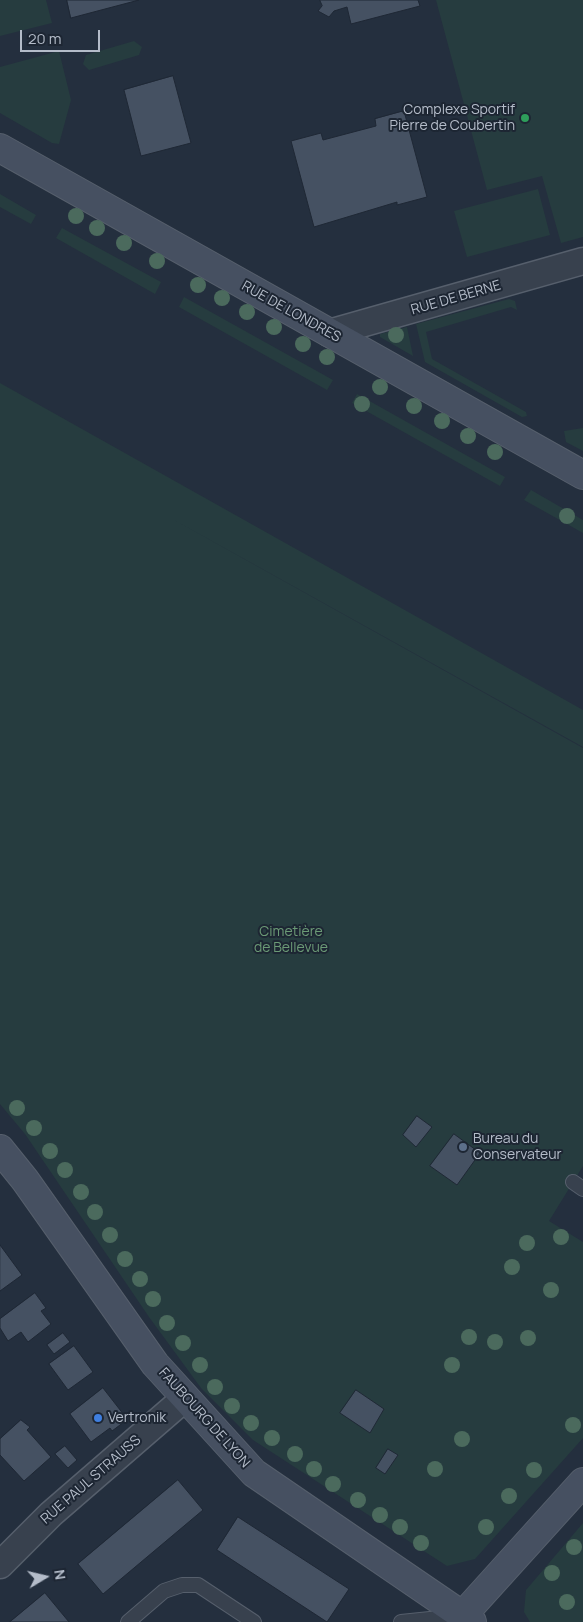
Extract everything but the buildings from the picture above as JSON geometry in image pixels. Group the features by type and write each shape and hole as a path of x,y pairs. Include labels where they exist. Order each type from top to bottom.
{"street":[{"name":"RUE DE LONDRES","path":"0,148 583,475"},
{"name":"RUE DE BERNE","path":"329,333 583,261"},
{"name":"FAUBOURG DE LYON","path":"0,1149 25,1180 155,1364 254,1473 464,1620"},
{"name":"RUE PAUL STRAUSS","path":"0,1565 52,1514 185,1398"},
{"path":"464,1620 583,1482"}],"lane":[{"path":"128,1622 164,1592 182,1585 198,1585 254,1622"},
{"path":"401,1622 464,1620"}],"green space":[{"path":"0,0 46,0 52,23 0,36"},
{"name":"Complexe Sportif Pierre de Coubertin","path":"436,0 583,0 583,237 561,243 542,176 487,190"},
{"path":"134,41 142,47 139,55 89,70 83,64 86,55"},
{"path":"59,51 71,100 59,144 52,143 0,113 0,67"},
{"path":"538,189 550,235 467,257 454,211"},
{"path":"0,194 36,215 31,224 0,207"},
{"path":"62,228 161,282 155,294 56,238"},
{"path":"184,297 333,380 327,390 179,307"},
{"path":"509,299 515,301 517,310 511,307 426,332 432,359 526,412 527,416 522,417 425,362 416,324"},
{"path":"407,327 413,356 380,337 380,334"},
{"name":"Cimetière de Bellevue","path":"0,383 583,710 583,747 167,516 583,748 583,1166 549,1221 583,1242 583,1438 475,1559 447,1566 253,1440 201,1388 149,1317 25,1134 0,1104"},
{"path":"357,394 505,477 500,486 352,403"},
{"path":"583,428 583,451 566,442 564,431"},
{"path":"531,490 583,520 583,533 524,500"},
{"path":"583,1523 583,1622 530,1622 524,1612 526,1590"}],"place":[{"name":"Complexe Sportif Pierre de Coubertin","path":"525,118"},
{"name":"Bureau du Conservateur","path":"463,1147"},
{"name":"Vertronik","path":"98,1418"}]}
